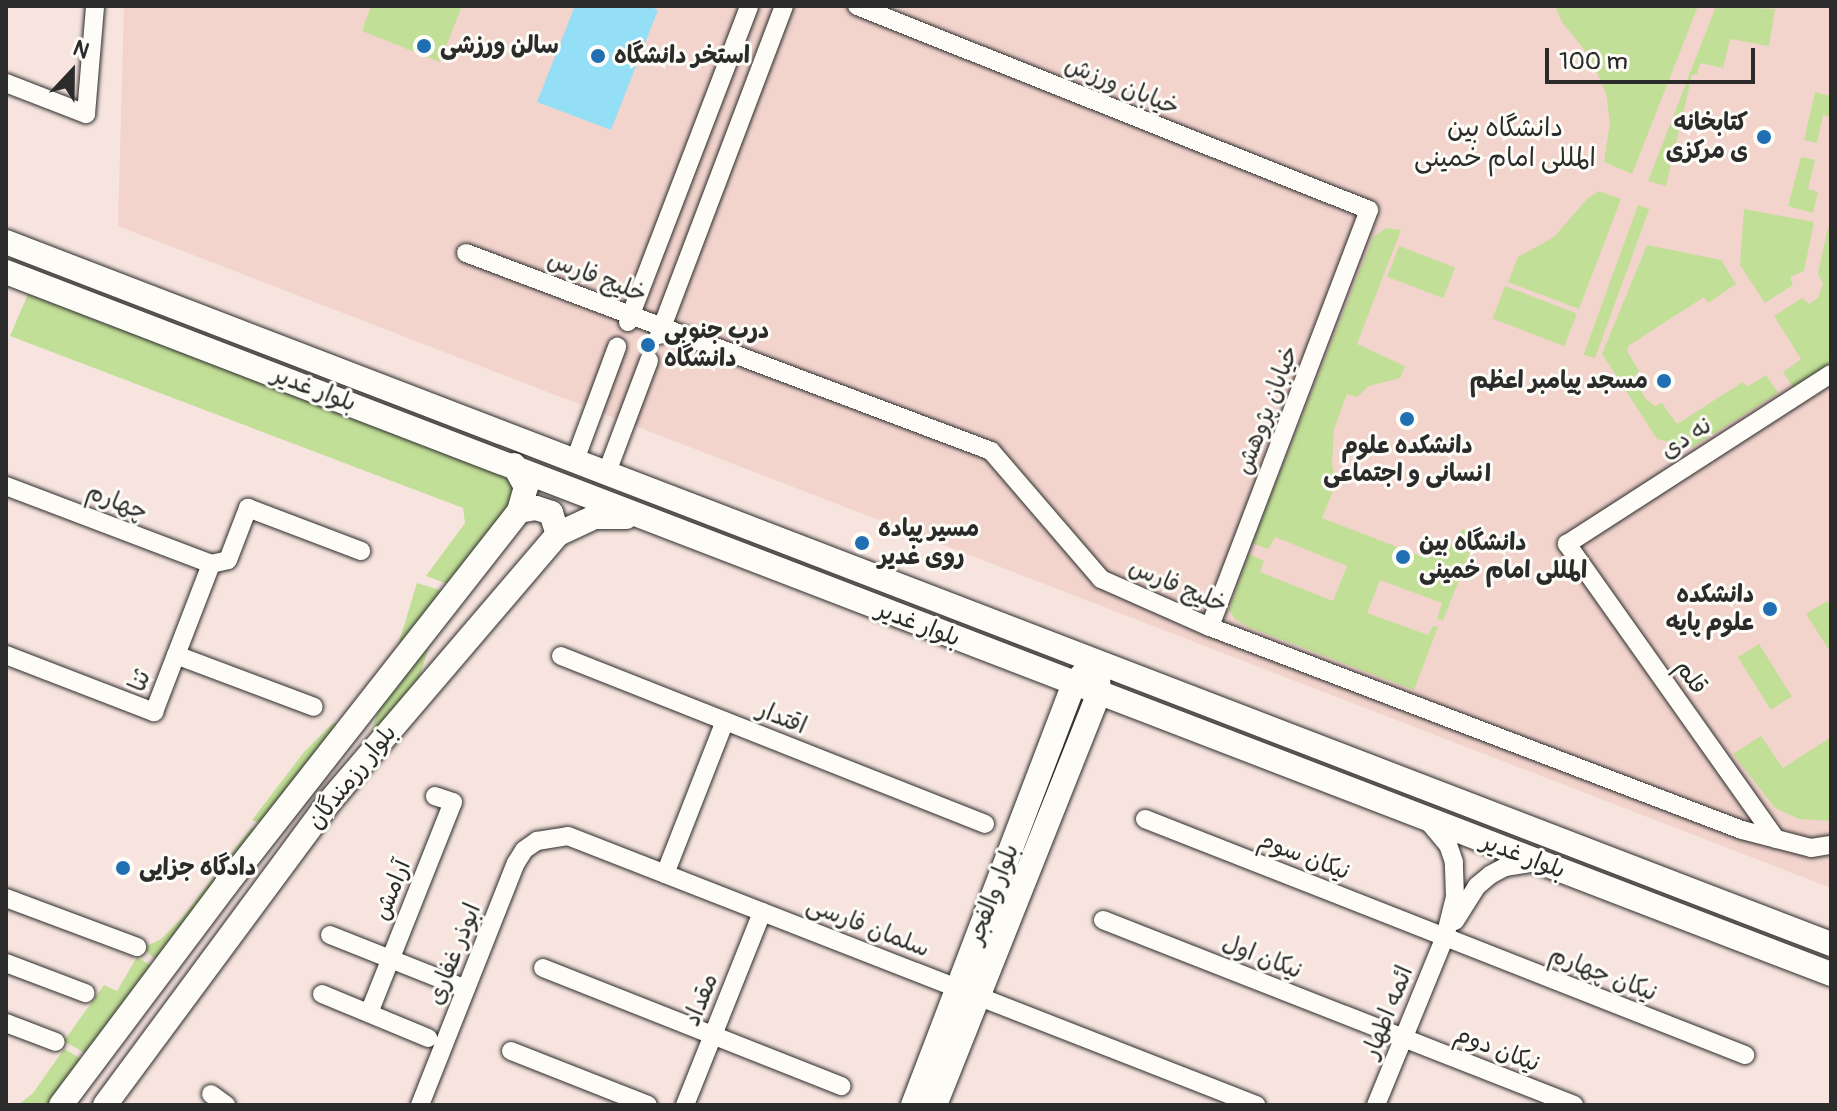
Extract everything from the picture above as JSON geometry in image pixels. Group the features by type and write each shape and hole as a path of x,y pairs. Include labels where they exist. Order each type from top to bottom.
{"main road":[{"name":"بلوار غدیر","path":"6,242 1831,944"},
{"name":"بلوار غدیر","path":"6,272 1831,974"},
{"path":"113,313 122,287"},
{"path":"514,465 526,487 519,511 536,508 551,513 558,534"},
{"name":"بلوار رزمندگان","path":"61,1105 226,885 519,511"},
{"name":"بلوار رزمندگان","path":"105,1105 330,801 558,534 594,517 644,519"},
{"path":"1074,683 1096,660"},
{"path":"1096,660 1099,692"},
{"name":"بلوار والفجر","path":"935,1105 969,992 1074,683"},
{"name":"بلوار والفجر","path":"913,1105 969,992 1099,692"}],"street":[{"path":"6,83 86,114 95,6"},
{"path":"629,319 749,6"},
{"path":"660,332 784,6"},
{"name":"خیابان ورزش","path":"857,6 1369,210"},
{"name":"خیابان پژوهش","path":"1210,627 1369,210"},
{"name":"خلیج فارس","path":"466,253 660,332 991,451 1101,579 1210,627 1742,830 1811,848 1831,845"},
{"path":"575,460 617,347"},
{"path":"607,472 649,361"},
{"name":"نه دی","path":"1567,544 1831,374"},
{"name":"چهارم","path":"6,486 211,564"},
{"path":"211,564 228,560 248,508 361,551"},
{"name":"قلم","path":"1567,544 1776,839"},
{"name":"ثنا","path":"6,655 154,712 211,564"},
{"path":"176,655 314,707"},
{"name":"اقتدار","path":"561,656 985,824"},
{"path":"665,874 725,721"},
{"name":"آرامش","path":"369,1013 453,802 435,796"},
{"name":"ائمه اطهار","path":"1376,1105 1445,937 1455,897 1454,862 1448,845 1425,818"},
{"name":"نیکان سوم","path":"1145,819 1445,937"},
{"name":"سلمان فارسی","path":"551,837 568,836 1249,1104"},
{"name":"ابوذر غفاری","path":"420,1105 516,863 524,850 551,837"},
{"name":"ائمه اطهار","path":"1445,937 1477,886 1490,875 1505,867 1538,862"},
{"path":"6,898 137,947"},
{"name":"مقداد","path":"685,1105 762,912"},
{"name":"نیکان اول","path":"1103,920 1403,1038"},
{"path":"330,935 466,989"},
{"name":"نیکان چهارم","path":"1445,937 1745,1055"},
{"path":"6,963 85,993"},
{"path":"543,968 841,1086"},
{"path":"322,994 428,1038"},
{"path":"6,1023 56,1042"},
{"name":"نیکان دوم","path":"1403,1038 1574,1105"},
{"path":"511,1051 648,1105"},
{"path":"211,1094 226,1105"}],"shaded area":[{"name":"دانشگاه بین المللی امام خمینی","path":"124,6 1831,6 1831,888 118,226"}],"green space":[{"name":"سالن ورزشی","path":"371,6 462,6 440,62 362,31"},
{"path":"1555,6 1698,6 1632,174 1604,162 1610,122 1606,93 1590,57 1562,22"},
{"path":"1716,6 1775,9 1769,46 1730,39 1723,68 1700,63 1697,74 1692,75 1666,186 1648,181"},
{"path":"1815,92 1831,96 1831,117 1823,115 1817,143 1804,140"},
{"path":"1801,157 1815,160 1808,189 1818,192 1813,213 1788,206"},
{"path":"1599,191 1621,199 1579,309 1508,282 1518,257 1554,237 1588,198"},
{"path":"1638,205 1649,209 1595,359 1584,354"},
{"path":"1744,209 1814,222 1804,271 1790,277 1793,285 1765,303 1740,265"},
{"path":"1828,227 1831,228 1831,363 1794,388 1783,372 1801,359 1774,316 1802,298 1809,304 1818,298 1823,283 1818,274"},
{"path":"1386,228 1401,230 1357,344 1405,366 1400,378 1369,386 1357,397 1347,394 1334,429 1332,464 1336,484 1322,518 1428,559 1438,538 1455,544 1462,529 1477,535 1443,620 1437,619 1442,603 1380,580 1367,613 1428,635 1433,626 1438,627 1414,690 1248,627 1235,619 1229,610 1249,554 1264,561 1260,572 1333,601 1347,566 1275,537 1268,549 1252,543 1373,237"},
{"path":"1647,245 1721,260 1736,284 1708,303 1704,297 1628,346 1627,351 1639,371 1634,376 1645,398 1655,406 1662,403 1677,424 1743,382 1747,387 1766,375 1778,393 1691,448 1657,439 1602,354"},
{"path":"1399,246 1455,268 1443,298 1387,277"},
{"path":"1505,286 1577,314 1564,346 1492,319"},
{"path":"28,294 510,478 521,500 453,586 426,576 465,523 463,508 10,336"},
{"path":"417,583 446,592 400,740 372,731"},
{"path":"1827,601 1831,607 1831,653 1806,614"},
{"path":"1759,644 1792,697 1771,710 1738,657"},
{"path":"333,723 342,727 263,824 252,820 304,752"},
{"path":"1761,736 1783,768 1831,737 1831,821 1799,819 1775,808 1733,754"},
{"path":"251,828 258,829 159,963 143,948 161,939 182,918"},
{"path":"137,957 155,968 90,1056 64,1041 104,985 117,991"},
{"path":"64,1049 87,1062 54,1105 18,1105 33,1093"}],"water":[{"name":"استخر دانشگاه","path":"575,6 648,6 658,10 611,130 537,102"}],"place":[{"name":"سالن ورزشی","path":"424,46"},
{"name":"استخر دانشگاه","path":"598,56"},
{"name":"کتابخانه ی مرکزی","path":"1764,137"},
{"name":"درب جنوبی دانشگاه","path":"648,345"},
{"name":"مسجد پیامبر اعظم","path":"1664,381"},
{"name":"دانشکده علوم انسانی و اجتماعی","path":"1407,419"},
{"name":"مسیر پیاده روی غدیر","path":"862,543"},
{"name":"دانشگاه بین المللی امام خمینی","path":"1403,557"},
{"name":"دانشکده علوم پایه","path":"1770,609"},
{"name":"دادگاه جزایی","path":"123,868"}],"district":[{"name":"دانشگاه بین المللی امام خمینی","path":"1505,144"}]}
